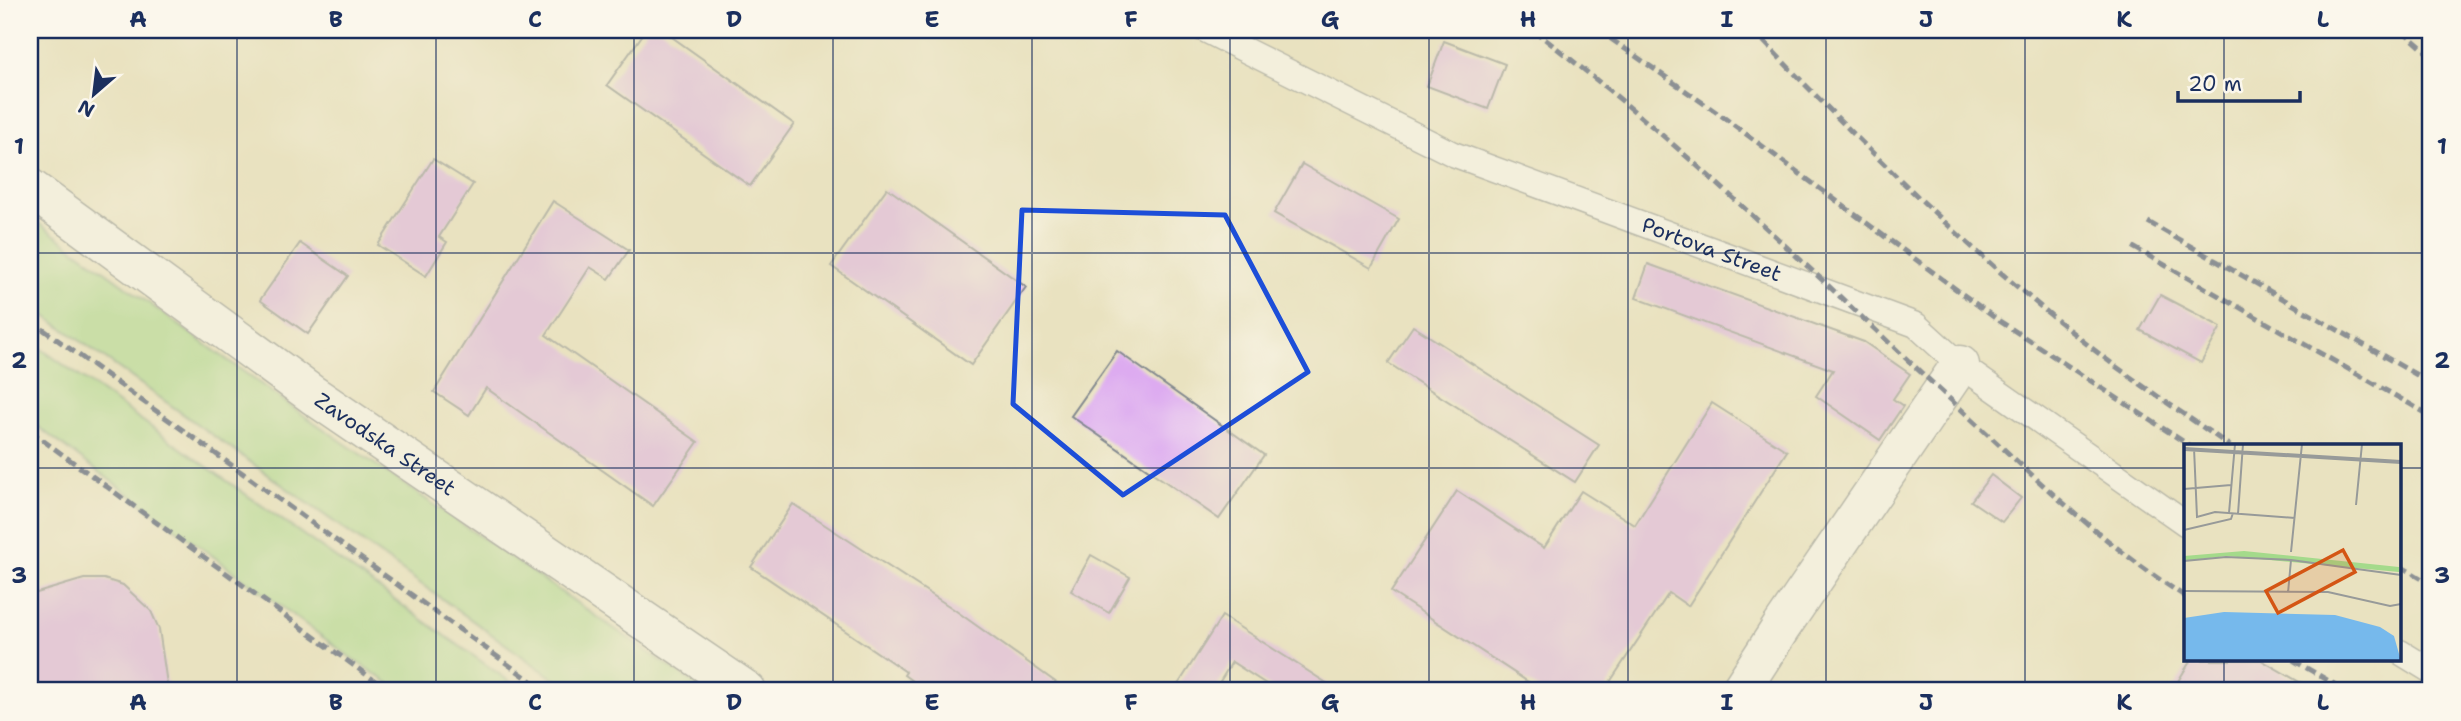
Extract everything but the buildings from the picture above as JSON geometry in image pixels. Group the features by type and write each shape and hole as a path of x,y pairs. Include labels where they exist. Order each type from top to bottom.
{"street":[{"name":"Zavodska Street","path":"30,188 313,395 747,691"},
{"path":"1741,691 1782,626 1960,365"}],"lane":[{"name":"Portova Street","path":"1205,30 1452,155 1916,325 1960,365 2184,523"},
{"path":"2402,653 2431,671"}],"highlighted area":[{"path":"1022,210 1225,215 1308,372 1123,495 1013,404"}],"green space":[{"path":"30,217 302,414 705,691 571,691 30,305"},
{"path":"30,341 523,691 401,691 351,658 30,421"}],"railway":[{"path":"1533,30 1690,159 2059,499 2120,550 2184,596"},
{"path":"1598,30 1719,114 1995,318 2187,444"},
{"path":"1753,30 1914,194 1999,271 2105,358 2227,444"},
{"path":"2402,30 2431,56"},
{"path":"2148,222 2431,383"},
{"path":"2133,247 2431,416"},
{"path":"30,320 545,691"},
{"path":"30,431 389,691"},
{"path":"2402,567 2431,584"},
{"path":"2296,662 2346,691"}]}
